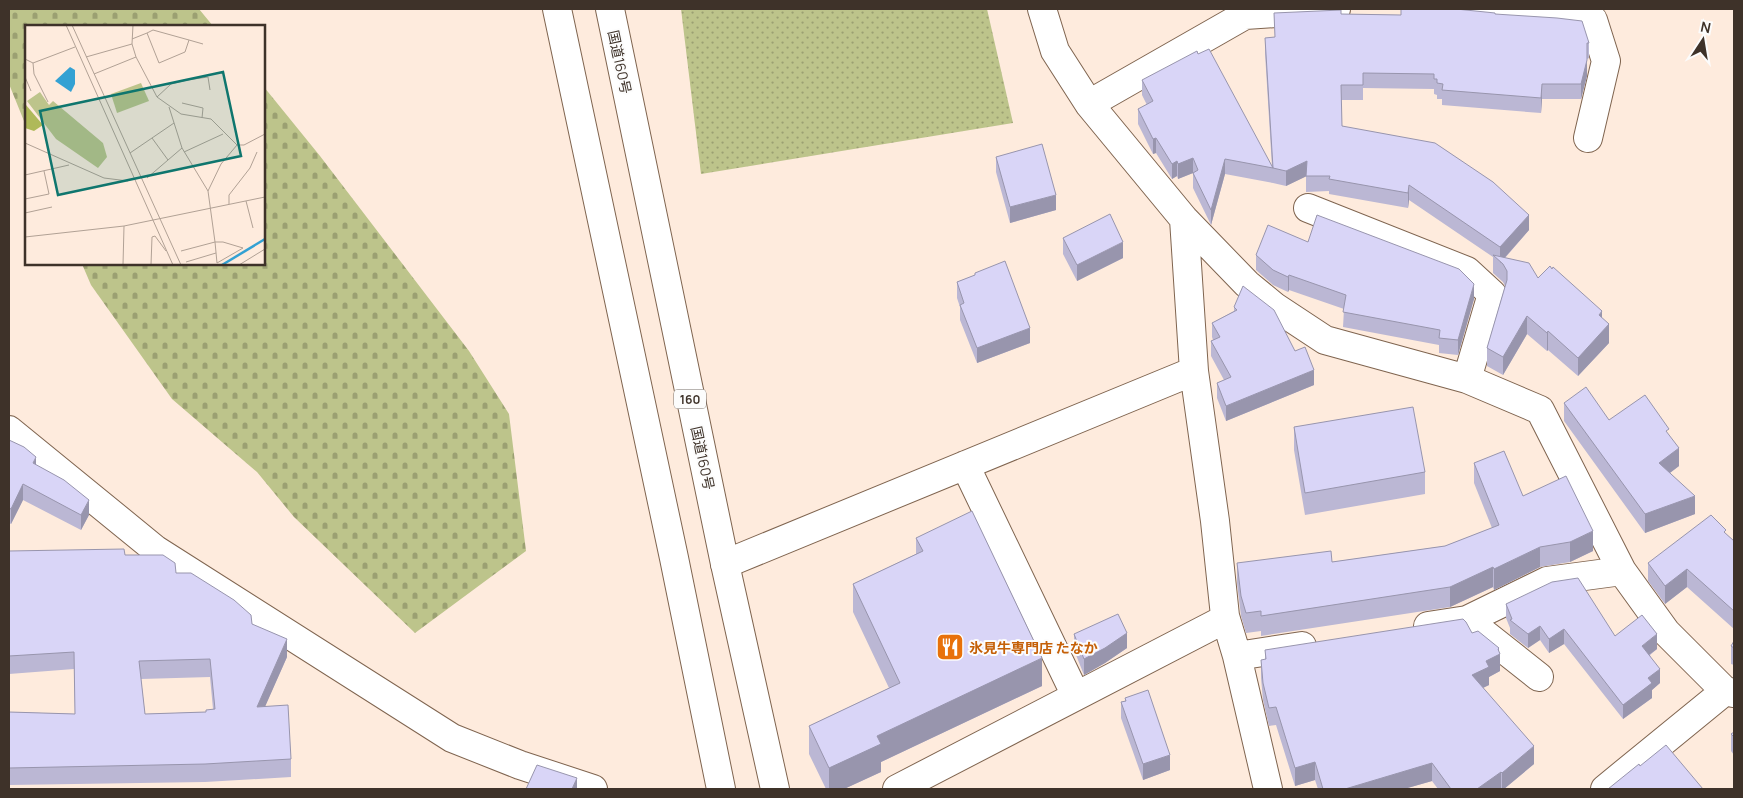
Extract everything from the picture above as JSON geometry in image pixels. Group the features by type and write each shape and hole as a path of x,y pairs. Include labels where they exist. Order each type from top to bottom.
{"main road":[{"path":"557,9 674,558 721,789"},
{"name":"国道160号","path":"610,9 724,564 775,789"},
{"path":"1042,9 1055,52 1089,104 1184,219 1247,284 1275,307 1325,340 1467,379 1540,410 1622,570 1666,632 1730,692 1604,789"},
{"path":"1089,104 1245,15 1336,9"},
{"path":"1451,9 1593,20 1606,61 1588,138"},
{"path":"1308,208 1467,271 1492,294 1467,379"},
{"path":"1184,219 1194,372 1215,521 1226,619 1237,656 1268,789"},
{"path":"724,564 1194,372"},
{"path":"9,430 156,550 452,738 520,765 593,789"},
{"path":"965,465 1076,696"},
{"path":"117,551 156,550"},
{"path":"1400,631 1467,620 1547,581 1622,570"},
{"path":"898,789 1226,619"},
{"path":"1467,620 1539,676"},
{"path":"1237,656 1323,643"}],"green space":[{"path":"9,9 199,9 212,25 25,25 25,124 9,84"},
{"path":"681,9 987,9 1013,123 701,174"},
{"path":"265,88 320,156 469,351 509,414 526,551 415,633 294,517 257,472 172,399 91,285 82,265 265,265"}],"building":[{"path":"1401,9 1456,9 1582,21 1589,43 1587,43 1587,60 1581,84 1542,84 1541,98 1442,90 1443,84 1437,83 1437,79 1434,79 1434,74 1363,73 1363,85 1341,85 1342,126 1435,143 1493,182 1529,215 1500,247 1409,185 1408,193 1329,179 1330,176 1306,176 1307,161 1286,171 1273,168 1265,38 1275,37 1274,13 1341,10 1341,14 1401,15"},
{"path":"1209,49 1273,168 1225,159 1211,210 1193,173 1198,170 1193,158 1178,164 1177,161 1172,164 1156,138 1153,139 1138,109 1153,101 1142,80 1197,51 1198,54"},
{"path":"1042,144 1056,195 1010,207 996,157"},
{"path":"1110,214 1123,242 1077,265 1063,238"},
{"path":"1317,215 1459,269 1474,284 1458,340 1439,338 1440,330 1343,312 1346,295 1289,275 1288,277 1273,270 1256,255 1268,225 1308,242"},
{"path":"1493,255 1529,263 1538,278 1550,266 1552,269 1553,267 1602,311 1599,315 1609,324 1578,358 1548,331 1547,333 1527,316 1503,357 1487,348 1507,280 1507,271 1503,264"},
{"path":"1005,261 1030,328 977,348 960,305 964,303 957,282"},
{"path":"1243,286 1274,310 1295,351 1305,347 1314,370 1226,406 1217,383 1231,377 1211,341 1220,337 1212,323 1237,310 1234,307"},
{"path":"1586,387 1609,420 1645,395 1669,429 1666,431 1679,448 1659,463 1695,496 1645,514 1564,403"},
{"path":"1413,407 1425,472 1305,493 1294,427"},
{"path":"9,440 24,447 36,457 33,463 64,480 89,500 81,515 23,484 11,509 9,508"},
{"path":"1504,451 1523,496 1566,476 1593,531 1570,542 1540,547 1450,587 1261,616 1261,611 1246,613 1241,596 1237,563 1331,551 1332,562 1445,546 1499,525 1474,463"},
{"path":"972,511 1042,658 877,736 881,744 829,768 809,726 900,683 853,584 923,551 916,538"},
{"path":"1711,515 1726,530 1724,532 1734,541 1734,611 1687,569 1665,586 1648,563"},
{"path":"124,549 125,555 163,555 175,563 176,573 191,573 234,600 251,615 252,624 287,639 257,707 288,705 291,759 205,764 9,768 9,712 75,714 74,652 9,656 9,551","holes":["210,659 215,709 206,710 206,712 145,714 139,661"]},
{"path":"1578,578 1615,636 1642,615 1657,634 1642,646 1660,669 1648,678 1652,683 1623,705 1564,629 1549,639 1540,626 1528,634 1510,620 1512,619 1506,604 1552,582"},
{"path":"1118,614 1127,633 1084,659 1074,634"},
{"path":"1463,619 1472,633 1478,631 1499,648 1500,654 1486,661 1489,667 1472,675 1534,746 1502,773 1477,789 1451,789 1432,763 1345,789 1323,789 1315,762 1295,768 1276,707 1269,708 1263,683 1261,660 1266,659 1265,650"},
{"path":"1148,690 1170,755 1143,764 1121,702 1126,701 1125,698"},
{"path":"1666,745 1703,789 1608,789 1639,764 1640,766"},
{"path":"537,765 577,778 572,789 526,789"}],"place":[{"name":"氷見牛専門店 たなか","path":"950,647"}]}
